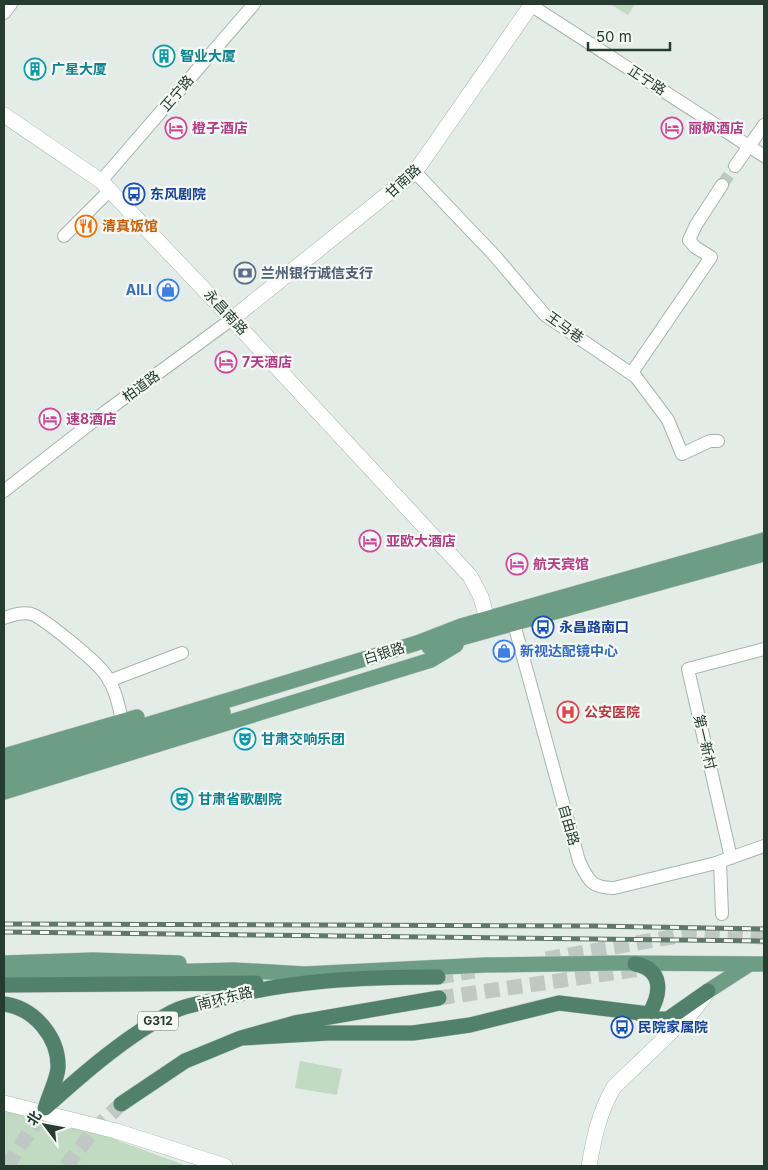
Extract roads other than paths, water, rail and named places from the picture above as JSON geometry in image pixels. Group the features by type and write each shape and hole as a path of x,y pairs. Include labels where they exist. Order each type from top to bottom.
{"highway":[{"path":"635,964 647,966 654,974 658,987 658,997 649,1014 640,1014"},
{"name":"南环东路","path":"4,1004 24,1011 42,1023 52,1041 58,1068 45,1108 91,1066 132,1036 174,1011 239,993 294,983 363,977 438,977"},
{"path":"4,985 294,983"},
{"path":"242,1038 328,1033 413,1033 470,1025 559,1002 640,1014 657,1019 668,1019 708,991"},
{"path":"121,1104 185,1061 242,1038 295,1023 439,998"}],"main road":[{"name":"白银路","path":"4,768 488,625 764,540"},
{"name":"白银路","path":"488,625 514,624 764,554"},
{"path":"4,756 420,635 464,632"},
{"path":"4,792 431,660 464,632"},
{"name":"白银路","path":"4,780 418,646"},
{"path":"4,962 158,961 223,966 234,970"},
{"path":"4,976 234,970 305,974 485,965 757,964"},
{"path":"708,991 757,964"}],"street":[{"path":"4,13 11,4"},
{"name":"正宁路","path":"64,236 254,4"},
{"name":"正宁路","path":"531,4 764,156"},
{"name":"甘南路","path":"232,318 416,172 531,4"},
{"name":"永昌南路","path":"4,115 105,186 232,318 470,576 481,597 488,625"},
{"path":"736,166 764,125"},
{"name":"王马巷","path":"416,172 495,256 545,315 636,377 668,420 682,454 710,441 718,441"},
{"path":"631,374 711,257 695,247 689,240 696,225 722,185"},
{"name":"柏道路","path":"4,491 232,318"},
{"path":"4,618 16,614 33,614 80,650 106,674 118,702 122,721"},
{"name":"自由路","path":"514,624 580,861 588,880 603,888 614,888 726,860"},
{"name":"第一新村","path":"726,860 688,669 764,649"},
{"path":"109,681 182,653"},
{"path":"722,914 726,860 764,846"},
{"path":"589,1166 595,1131 606,1101 614,1087 694,1010 708,991"},
{"path":"4,1103 116,1131 225,1166"}],"tunnel":[{"path":"722,185 735,166"},
{"path":"546,959 694,933 764,937"},
{"path":"439,998 647,968"},
{"path":"438,977 474,971"},
{"path":"66,1166 94,1130 121,1104"},
{"path":"7,1166 45,1108"}],"railway":[{"path":"4,924 593,926 764,929"},
{"path":"4,932 764,941"}],"place":[{"name":"智业大厦","path":"164,56"},
{"name":"广星大厦","path":"35,69"},
{"name":"橙子酒店","path":"176,128"},
{"name":"丽枫酒店","path":"672,128"},
{"name":"东风剧院","path":"134,194"},
{"name":"清真饭馆","path":"86,226"},
{"name":"兰州银行诚信支行","path":"245,273"},
{"name":"AILI","path":"168,290"},
{"name":"7天酒店","path":"226,362"},
{"name":"速8酒店","path":"50,419"},
{"name":"亚欧大酒店","path":"370,541"},
{"name":"航天宾馆","path":"517,564"},
{"name":"永昌路南口","path":"543,627"},
{"name":"新视达配镜中心","path":"504,651"},
{"name":"公安医院","path":"568,712"},
{"name":"甘肃交响乐团","path":"245,739"},
{"name":"甘肃省歌剧院","path":"182,799"},
{"name":"民院家属院","path":"622,1027"}]}
